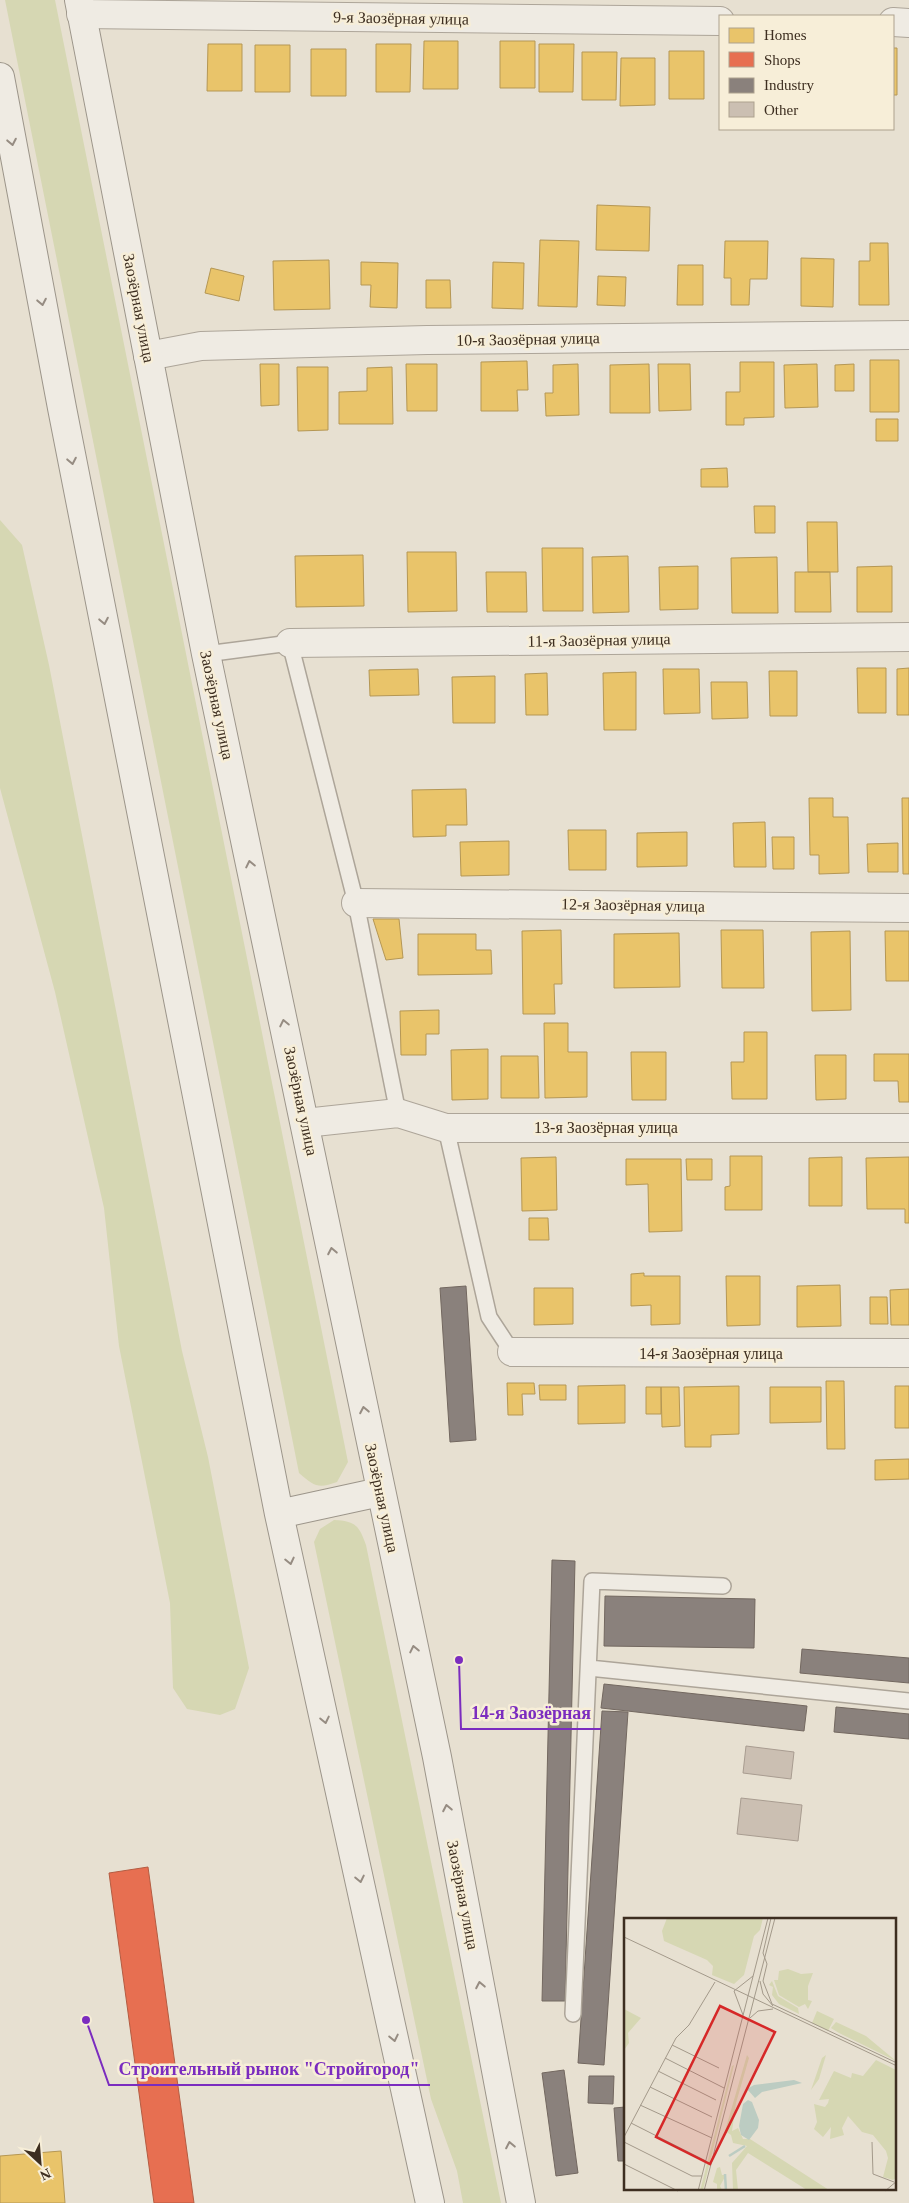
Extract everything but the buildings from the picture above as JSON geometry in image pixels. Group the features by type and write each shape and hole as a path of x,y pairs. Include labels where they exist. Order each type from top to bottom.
{"main road":[{"name":"9-я Заозёрная улица","path":"80,7 484,10 719,21"},
{"name":"Заозёрная улица","path":"80,7 206,654 306,1122 380,1492 437,1757 522,2200"},
{"path":"894,22 909,23"},
{"path":"0,77 64,418 279,1514 430,2203"},
{"name":"10-я Заозёрная улица","path":"148,356 201,346 231,345 427,340 909,335"},
{"name":"11-я Заозёрная улица","path":"290,643 909,637"},
{"name":"12-я Заозёрная улица","path":"356,903 909,908"},
{"name":"13-я Заозёрная улица","path":"306,1122 398,1113 446,1128 909,1128"},
{"name":"14-я Заозёрная улица","path":"512,1352 909,1353"},
{"path":"279,1514 380,1492"}],"lane":[{"path":"206,654 290,643 356,903 398,1113"},
{"path":"446,1128 489,1317 512,1352"},
{"path":"573,2014 592,1581 724,1586"},
{"path":"589,1668 909,1701"}],"green space":[{"path":"5,0 55,0 348,1462 337,1482 321,1486 309,1481 299,1473"},
{"path":"0,520 22,545 49,665 182,1351 208,1457 249,1668 235,1709 220,1715 187,1709 173,1688 170,1603 119,1346 104,1208 55,992 0,788"},
{"path":"334,1520 355,1525 366,1545 501,2203 463,2203 457,2171 431,2099 314,1542 320,1529"}],"place":[{"name":"14-я Заозёрная","path":"459,1660"},
{"name":"Строительный рынок \"Стройгород\"","path":"86,2020"}]}
